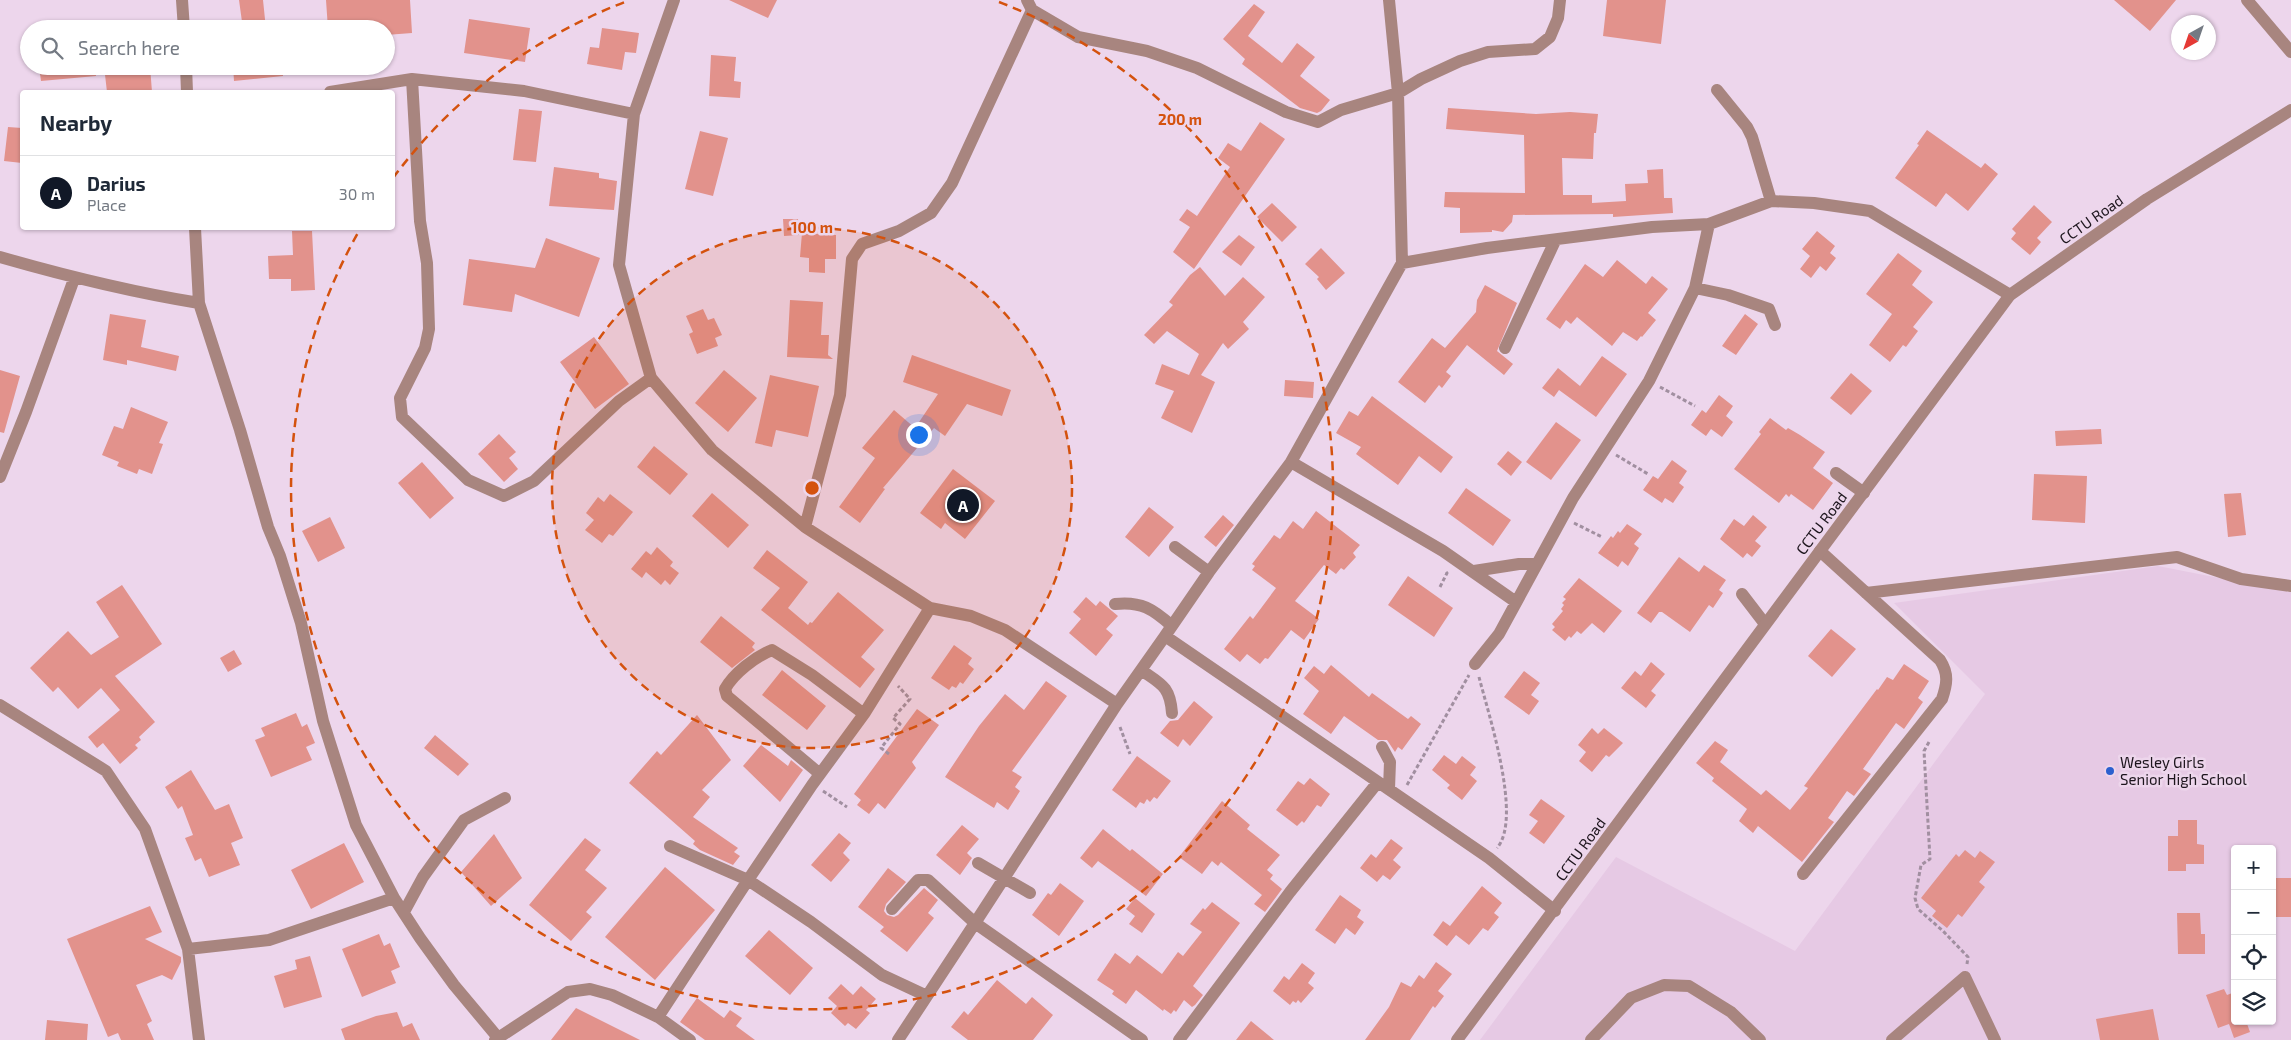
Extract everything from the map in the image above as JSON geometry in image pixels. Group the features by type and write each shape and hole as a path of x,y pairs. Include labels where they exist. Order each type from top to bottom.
{"street":[{"path":"182,0 183,20"},
{"path":"674,0 634,114 619,265 651,378 712,450 806,527 930,608 972,616 1005,630 1117,704"},
{"path":"898,1040 1005,880 1117,704 1209,572 1290,462 1402,262 1398,93 1389,0"},
{"path":"806,527 840,395 852,259 862,244 898,231 931,213 952,183 1030,5 1078,37 1147,51 1197,68 1286,112 1318,122 1341,110 1398,93 1421,79 1460,61 1488,52 1535,50 1550,37 1558,18 1560,0"},
{"path":"2247,0 2291,52"},
{"path":"187,75 188,90"},
{"path":"343,90 412,79 524,91 634,114"},
{"path":"412,79 420,221 427,263 428,329 424,348 400,398 402,417 468,480 504,496 534,481 619,401 651,378"},
{"path":"1717,90 1747,127 1752,137 1771,201"},
{"name":"CCTU Road","path":"1457,1040 1555,911 1765,624 2010,295 2147,199 2291,110"},
{"path":"1402,262 1487,248 1652,228 1709,224 1771,201 1814,203 1870,210 2010,295"},
{"path":"1476,664 1499,634 1563,517 1649,381 1695,288 1709,224"},
{"path":"195,230 199,303 240,430 268,527 280,556 298,614 323,720 356,825 394,898 454,985 498,1039 568,992 590,989 612,995 658,1017 690,1040"},
{"path":"1505,348 1555,240"},
{"path":"0,257 74,279 134,293 199,303"},
{"path":"0,477 26,412 74,279"},
{"path":"1695,288 1728,295 1768,309 1775,325"},
{"path":"1290,462 1421,538 1474,571 1516,602"},
{"path":"1836,473 1864,492"},
{"path":"1175,547 1209,572"},
{"path":"1803,874 1942,698 1946,685 1946,670 1940,660 1820,551"},
{"path":"1866,593 2177,558 2241,579 2291,586"},
{"path":"1474,571 1519,564 1537,564"},
{"path":"1742,594 1765,624"},
{"path":"1115,604 1130,602 1144,606 1160,615 1169,631 1389,789 1489,858 1555,911"},
{"path":"658,1017 812,785 889,677 930,608"},
{"path":"820,774 727,696 725,689 730,681 762,654 772,650 812,675 864,714"},
{"path":"1141,670 1167,689 1172,713"},
{"path":"0,705 106,771 145,828 188,949 199,1040"},
{"path":"1179,1040 1290,892 1389,789 1390,762 1382,747"},
{"path":"404,912 428,869 464,820 505,798"},
{"path":"670,846 748,880 812,922 882,975 927,996"},
{"path":"978,863 1030,893"},
{"path":"892,909 918,880 928,880 975,923 1142,1040"},
{"path":"188,949 269,940 394,898"},
{"path":"1892,1040 1965,977 1996,1040"},
{"path":"1591,1040 1631,998 1664,985 1689,986 1731,1012 1760,1040"}],"path":[{"path":"1649,381 1695,406"},
{"path":"1605,448 1648,474"},
{"path":"1563,517 1602,537"},
{"path":"1389,789 1422,761 1476,664"},
{"path":"1476,664 1502,771 1506,801 1507,825 1505,834 1502,842 1489,858"},
{"path":"889,677 910,699 893,718 900,724 881,748 889,754"},
{"path":"1110,715 1120,726 1130,754"},
{"path":"1932,735 1924,751 1930,859 1921,865 1915,898 1918,909 1968,957 1965,977"},
{"path":"812,785 847,807"}],"shaded area":[{"name":"Wesley Girls Senior High School","path":"2158,566 2291,592 2291,1040 1480,1040 1616,857 1795,951 1985,694 1894,603"}],"building":[{"path":"239,0 263,0 265,20 242,20"},
{"path":"326,0 410,0 412,33 395,34 395,20 327,20"},
{"path":"729,0 777,0 768,18"},
{"path":"1607,0 1666,0 1661,44 1603,36"},
{"path":"2114,0 2176,0 2150,31"},
{"path":"1254,4 1265,12 1248,36 1282,63 1297,43 1315,57 1300,76 1330,100 1321,111 1317,113 1300,108 1242,64 1245,59 1223,39"},
{"path":"469,19 530,28 525,62 464,53"},
{"path":"602,28 639,33 636,53 625,52 622,70 587,64 590,47 599,48"},
{"path":"711,55 736,57 734,81 741,82 740,98 709,96"},
{"path":"40,75 96,75 96,76 41,81"},
{"path":"105,75 151,75 152,90 107,90"},
{"path":"234,75 283,75 283,76 234,81"},
{"path":"1448,108 1536,114 1570,112 1598,114 1596,133 1594,133 1593,159 1562,158 1563,195 1592,195 1592,203 1626,201 1625,184 1648,183 1647,170 1663,169 1664,198 1672,198 1673,213 1613,217 1613,214 1513,215 1512,222 1503,232 1492,230 1492,232 1460,233 1460,208 1444,207 1445,192 1525,193 1524,135 1446,129"},
{"path":"519,109 542,111 536,162 513,160"},
{"path":"1260,122 1285,139 1194,269 1173,252 1190,227 1179,220 1187,209 1197,216 1230,167 1218,158 1228,143 1241,151"},
{"path":"8,127 20,128 20,163 4,161"},
{"path":"1927,130 1981,168 1985,163 1998,174 1968,211 1946,193 1936,207 1895,178 1919,145 1917,144"},
{"path":"700,131 728,138 713,196 685,189"},
{"path":"554,167 599,173 599,178 617,181 614,210 549,206"},
{"path":"1272,203 1297,227 1282,242 1257,217"},
{"path":"2034,205 2052,222 2037,238 2041,242 2030,255 2011,239 2016,233 2012,229"},
{"path":"783,219 798,219 799,235 784,236"},
{"path":"292,231 312,231 315,290 291,291 291,279 269,279 268,256 293,255"},
{"path":"1817,231 1835,246 1830,253 1836,258 1826,271 1820,266 1811,278 1800,269 1810,256 1802,249"},
{"path":"802,233 836,235 836,259 825,259 825,273 809,272 809,258 800,257"},
{"path":"1239,235 1255,247 1241,266 1222,252"},
{"path":"546,238 600,258 579,317 515,294 512,312 463,305 469,259 535,268"},
{"path":"1321,248 1345,273 1326,290 1317,279 1319,277 1305,264"},
{"path":"1898,253 1922,271 1912,285 1933,302 1913,327 1918,331 1906,347 1903,345 1890,362 1869,345 1892,314 1866,294"},
{"path":"1617,260 1646,284 1652,276 1668,289 1648,313 1656,320 1642,337 1637,341 1623,332 1612,346 1577,317 1571,324 1566,320 1560,329 1546,319 1585,264 1603,277"},
{"path":"1200,267 1225,296 1243,277 1265,297 1243,322 1249,329 1228,349 1223,343 1201,375 1215,382 1192,433 1161,418 1174,391 1155,384 1162,364 1189,375 1199,354 1167,331 1154,344 1144,335 1173,305 1169,302 1190,275"},
{"path":"1485,285 1517,303 1497,351 1513,364 1504,375 1467,345 1446,372 1451,376 1442,388 1439,385 1425,403 1398,382 1432,338 1445,348 1476,312 1477,300"},
{"path":"790,300 823,302 821,335 829,335 828,355 833,359 787,357"},
{"path":"703,309 708,320 714,318 722,335 715,338 718,346 697,354 689,334 693,332 686,316"},
{"path":"110,314 146,320 141,347 179,356 176,371 127,360 127,365 103,360"},
{"path":"1745,314 1758,324 1736,355 1722,346"},
{"path":"594,337 629,384 595,409 560,362"},
{"path":"912,355 1011,390 1002,416 967,404 945,436 934,428 883,488 885,489 860,523 839,507 875,458 862,448 894,410 915,428 938,394 903,382"},
{"path":"1602,356 1627,374 1596,417 1559,390 1554,397 1542,388 1558,368 1580,386"},
{"path":"0,370 20,376 4,433 0,432"},
{"path":"724,370 757,398 728,432 695,403"},
{"path":"1851,373 1872,391 1851,415 1830,398"},
{"path":"770,375 819,386 808,437 776,430 772,447 755,443"},
{"path":"1285,380 1314,382 1313,398 1284,396"},
{"path":"1719,395 1733,406 1726,416 1733,422 1722,437 1711,429 1706,436 1691,425 1702,410 1706,413"},
{"path":"1372,396 1453,457 1441,473 1419,456 1398,485 1356,454 1361,447 1336,433 1349,411 1358,416"},
{"path":"131,407 168,422 159,443 163,444 152,474 139,469 137,474 117,466 119,462 102,455 114,426 123,429"},
{"path":"1770,418 1786,430 1788,428 1825,452 1813,468 1833,483 1813,510 1791,494 1789,497 1786,494 1779,503 1734,469 1761,434 1759,432"},
{"path":"1556,422 1581,440 1551,480 1526,462"},
{"path":"2101,429 2102,444 2056,446 2055,431"},
{"path":"499,434 516,452 509,458 518,469 504,482 478,454"},
{"path":"654,446 688,474 670,495 637,467"},
{"path":"1508,451 1522,462 1511,476 1497,464"},
{"path":"1672,460 1687,471 1679,483 1684,487 1673,503 1665,498 1662,503 1643,490 1653,476 1658,479"},
{"path":"422,462 454,498 430,519 398,483"},
{"path":"953,469 995,501 965,539 945,523 941,529 920,513"},
{"path":"2034,474 2087,476 2085,523 2032,520"},
{"path":"1466,488 1511,520 1493,546 1448,513"},
{"path":"712,493 749,525 728,548 692,516"},
{"path":"2241,493 2246,535 2228,537 2224,494"},
{"path":"610,494 633,512 613,536 609,534 602,543 585,530 594,520 586,513 598,497 604,502"},
{"path":"1149,507 1174,527 1149,557 1125,537"},
{"path":"1316,511 1360,545 1353,553 1356,557 1344,570 1341,568 1336,574 1324,565 1295,601 1319,619 1304,640 1291,630 1268,659 1265,658 1260,664 1247,654 1240,662 1224,649 1250,616 1253,619 1276,588 1252,570 1255,566 1252,564 1274,535 1280,539 1293,521 1303,529"},
{"path":"1223,515 1234,525 1216,547 1204,537"},
{"path":"1753,515 1767,527 1755,541 1761,546 1752,557 1747,553 1743,558 1720,539 1734,519 1744,526"},
{"path":"330,517 345,548 318,562 302,531"},
{"path":"1627,524 1642,534 1634,544 1639,548 1628,566 1622,561 1618,567 1598,553 1611,536 1613,538 1618,531 1620,533"},
{"path":"657,547 673,562 670,566 679,573 670,585 665,580 661,585 646,572 642,578 631,569 646,551 651,555"},
{"path":"767,550 808,582 788,608 808,625 810,622 812,623 838,592 884,630 861,657 875,669 860,688 761,610 780,588 753,568"},
{"path":"1679,557 1699,572 1704,565 1726,580 1719,590 1723,593 1713,608 1709,605 1690,632 1662,612 1659,612 1651,623 1637,613"},
{"path":"1408,576 1453,608 1434,637 1388,605"},
{"path":"1579,578 1622,611 1604,633 1592,623 1581,634 1577,631 1571,638 1569,636 1565,641 1552,630 1555,627 1552,624 1563,611 1561,609 1564,605 1562,603 1566,599 1563,597"},
{"path":"122,585 162,644 115,676 155,722 139,737 141,740 135,745 138,748 120,764 103,743 97,748 88,737 120,710 101,688 78,709 58,687 53,692 30,668 68,631 91,655 119,637 96,602"},
{"path":"1086,597 1096,606 1100,601 1118,616 1106,629 1113,635 1096,656 1069,633 1081,619 1073,612"},
{"path":"721,616 755,643 752,647 755,650 732,668 700,642"},
{"path":"1831,629 1856,649 1832,677 1808,656"},
{"path":"954,645 972,658 968,664 974,669 963,684 960,682 956,688 952,686 949,690 931,678"},
{"path":"234,650 242,664 228,672 220,658"},
{"path":"1651,662 1665,674 1651,691 1656,695 1646,708 1621,688 1635,671 1641,676"},
{"path":"1904,664 1929,681 1918,698 1923,702 1904,729 1896,723 1863,769 1871,774 1854,796 1847,791 1828,818 1834,822 1802,862 1758,826 1753,833 1739,821 1747,809 1712,781 1714,778 1696,763 1715,741 1728,750 1720,762 1761,795 1766,790 1790,810 1808,788 1804,786 1877,689 1887,677 1893,680"},
{"path":"1331,665 1369,697 1372,693 1408,719 1411,716 1421,724 1402,750 1398,747 1395,752 1387,740 1378,740 1344,716 1331,734 1303,714 1319,691 1304,678 1314,666 1324,674"},
{"path":"782,670 826,706 807,730 762,695"},
{"path":"1524,671 1540,683 1531,695 1539,701 1529,715 1504,697"},
{"path":"1046,681 1067,696 1012,771 1022,777 1015,787 1020,791 1008,810 997,802 994,808 945,777 979,726 1005,694 1024,710"},
{"path":"1194,701 1213,717 1190,746 1183,739 1178,747 1160,733 1170,721 1178,720"},
{"path":"917,709 939,725 912,762 916,768 885,809 878,803 869,814 857,805 861,800 854,794"},
{"path":"296,713 302,727 307,724 315,743 306,747 312,760 271,777 255,740 265,736 261,728"},
{"path":"697,715 731,760 702,790 710,797 693,817 738,848 734,852 740,856 733,865 700,850 693,844 695,841 629,783 657,751 661,755"},
{"path":"1592,728 1598,734 1604,728 1623,743 1609,757 1606,755 1592,772 1579,761 1586,752 1578,745"},
{"path":"435,735 469,764 458,776 424,748"},
{"path":"761,745 788,766 791,760 803,770 780,802 743,766"},
{"path":"1444,755 1456,764 1462,756 1476,767 1470,775 1477,781 1462,800 1447,788 1450,785 1432,770"},
{"path":"1137,756 1171,781 1157,799 1154,797 1150,802 1147,799 1144,804 1140,802 1136,808 1112,790"},
{"path":"191,770 215,810 229,804 243,838 231,843 240,865 209,877 201,858 195,861 185,838 193,835 182,806 178,809 165,787"},
{"path":"1310,778 1330,794 1321,807 1317,805 1304,823 1302,821 1297,826 1276,810 1298,781 1304,785"},
{"path":"1541,799 1565,816 1544,844 1529,833 1538,821 1529,815"},
{"path":"1222,801 1250,825 1247,829 1280,855 1267,870 1273,875 1270,879 1282,889 1265,912 1254,904 1262,895 1221,862 1218,866 1212,861 1202,874 1179,857"},
{"path":"2178,820 2197,820 2197,844 2204,845 2204,864 2186,864 2186,871 2168,871 2168,836 2178,836"},
{"path":"962,825 979,839 967,853 972,858 960,875 936,855"},
{"path":"1103,829 1163,874 1146,896 1098,861 1092,868 1080,858"},
{"path":"839,833 851,843 843,853 850,860 831,882 811,865"},
{"path":"494,834 522,878 491,906 461,872"},
{"path":"585,838 601,850 585,870 607,888 586,912 592,917 571,941 529,905"},
{"path":"1391,839 1403,848 1393,860 1401,867 1390,880 1383,875 1377,882 1360,868 1371,854 1376,858"},
{"path":"344,843 364,882 311,909 291,870"},
{"path":"1965,850 1975,858 1980,851 1995,862 1979,882 1985,887 1962,917 1958,914 1947,928 1932,916 1936,911 1921,898 1956,854 1959,857"},
{"path":"665,867 715,910 655,980 605,937"},
{"path":"888,868 906,882 886,904 884,911 887,915 894,917 898,915 924,888 938,900 928,913 934,918 907,952 880,931 884,927 858,907"},
{"path":"2276,878 2291,878 2291,917 2276,917"},
{"path":"1060,883 1084,901 1059,936 1032,915 1048,893 1051,895"},
{"path":"1482,886 1502,903 1494,913 1499,917 1488,931 1483,928 1469,945 1456,935 1447,946 1433,935 1443,921 1450,926"},
{"path":"1340,895 1361,910 1357,917 1364,922 1355,935 1346,928 1335,944 1315,930"},
{"path":"1135,898 1155,914 1142,933 1129,924 1135,916 1126,909"},
{"path":"1212,902 1240,923 1193,986 1203,995 1195,1005 1192,1007 1184,1000 1176,1012 1174,1010 1171,1014 1164,1009 1163,1011 1136,990 1126,1004 1112,994 1114,991 1097,980 1115,953 1130,964 1137,955 1162,974 1178,952 1183,956 1202,932 1190,924 1203,908 1205,910"},
{"path":"150,906 162,932 145,939 181,957 181,962 172,980 162,975 136,985 152,1021 147,1024 154,1040 121,1040 118,1033 108,1037 67,939"},
{"path":"2177,913 2200,913 2201,934 2205,934 2205,954 2178,954"},
{"path":"769,930 813,968 790,995 745,956"},
{"path":"379,934 384,946 390,943 400,967 391,971 396,983 362,997 342,949"},
{"path":"310,956 322,997 284,1008 274,976 297,969 295,960"},
{"path":"1436,962 1452,974 1438,991 1444,996 1435,1008 1433,1006 1410,1040 1365,1040 1389,1007 1401,982 1411,987 1419,975 1424,979"},
{"path":"1302,963 1315,973 1308,983 1314,988 1301,1003 1298,1000 1296,1003 1293,1001 1290,1005 1273,991 1284,976 1289,980"},
{"path":"997,980 1026,1004 1032,997 1053,1015 1033,1040 968,1040 951,1027 964,1011 968,1015"},
{"path":"841,984 853,995 861,986 876,999 866,1010 870,1013 856,1029 848,1023 845,1026 831,1013 837,1006 828,998"},
{"path":"2224,989 2227,995 2231,994 2231,1025 2247,1025 2250,1032 2234,1038 2229,1024 2218,1028 2206,995"},
{"path":"697,998 724,1018 730,1010 742,1018 736,1026 755,1040 705,1040 680,1022"},
{"path":"576,1008 640,1040 551,1040"},
{"path":"2153,1009 2159,1040 2100,1040 2096,1019"},
{"path":"397,1012 403,1027 412,1023 420,1040 345,1040 341,1029 376,1016"},
{"path":"47,1020 88,1024 87,1040 45,1040"},
{"path":"1251,1021 1274,1040 1236,1040"}],"place":[{"name":"Darius","path":"963,505"},
{"name":"Wesley Girls Senior High School","path":"2110,771"}]}
